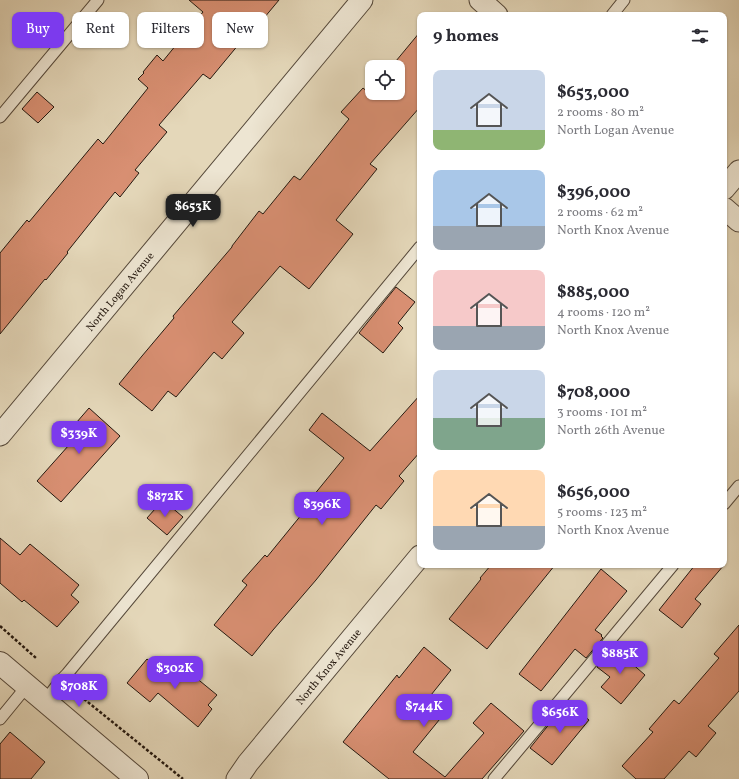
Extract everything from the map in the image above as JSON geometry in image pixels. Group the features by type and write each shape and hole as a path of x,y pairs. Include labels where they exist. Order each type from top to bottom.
{"street":[{"name":"North Logan Avenue","path":"0,435 362,0"},
{"path":"480,0 494,12"},
{"path":"727,185 739,171"},
{"path":"727,211 739,221"},
{"name":"North Knox Avenue","path":"237,779 248,763 417,560"},
{"path":"0,663 137,779"}],"lane":[{"path":"0,116 98,0"},
{"path":"614,12 624,0"},
{"path":"45,701 417,251"},
{"path":"727,500 739,486"},
{"path":"494,779 670,568"},
{"path":"0,719 27,686"}],"path":[{"path":"0,626 61,680 184,779"}],"building":[{"path":"189,0 279,0 268,13 212,12 212,48 236,48 210,79 203,74 159,125 167,132 135,170 139,173 120,197 115,192 67,252 68,253 0,334 0,253 27,220 29,222 98,139 103,144 148,88 138,79 157,55 163,61 174,48 204,48 203,12"},
{"path":"417,36 417,110 370,164 377,169 336,220 353,234 309,289 280,266 232,322 244,333 222,359 214,352 176,397 168,391 152,411 119,384 174,318 173,316 232,247 259,211 263,214 294,176 300,180 349,119 341,112 363,88 365,90 365,100 405,100 405,60 397,60"},
{"path":"37,92 54,107 38,123 22,109"},
{"path":"396,287 415,302 398,323 403,328 383,353 359,333"},
{"path":"417,398 417,455 399,476 404,481 381,509 376,505 316,580 252,656 214,625 247,585 242,581 265,555 267,557 311,503 309,501 344,458 309,430 322,413 370,451"},
{"path":"89,408 120,436 61,502 37,481 77,436 70,430"},
{"path":"163,500 183,517 167,535 147,518"},
{"path":"0,538 20,555 30,544 79,585 71,595 79,602 57,627 24,600 22,602 0,583"},
{"path":"488,568 553,568 487,649 449,619 481,579 480,578"},
{"path":"693,568 721,568 695,599 701,604 682,628 659,610"},
{"path":"601,569 627,591 595,630 602,635 601,636 603,638 586,658 575,649 541,691 519,674"},
{"path":"739,625 739,691 708,726 716,733 696,757 689,751 664,779 636,779 622,766 653,732 649,729 674,700 679,704 719,658 714,654"},
{"path":"424,647 451,670 427,700 444,714 413,752 445,777 484,733 473,723 491,703 524,731 482,779 389,779 343,742 397,675 399,678"},
{"path":"613,647 645,675 621,704 601,687 610,677 597,667"},
{"path":"147,659 168,676 178,663 217,695 208,705 212,709 198,727 158,693 150,702 127,683"},
{"path":"567,702 589,720 552,765 530,748"},
{"path":"10,732 45,762 31,779 0,779 0,744"}]}
